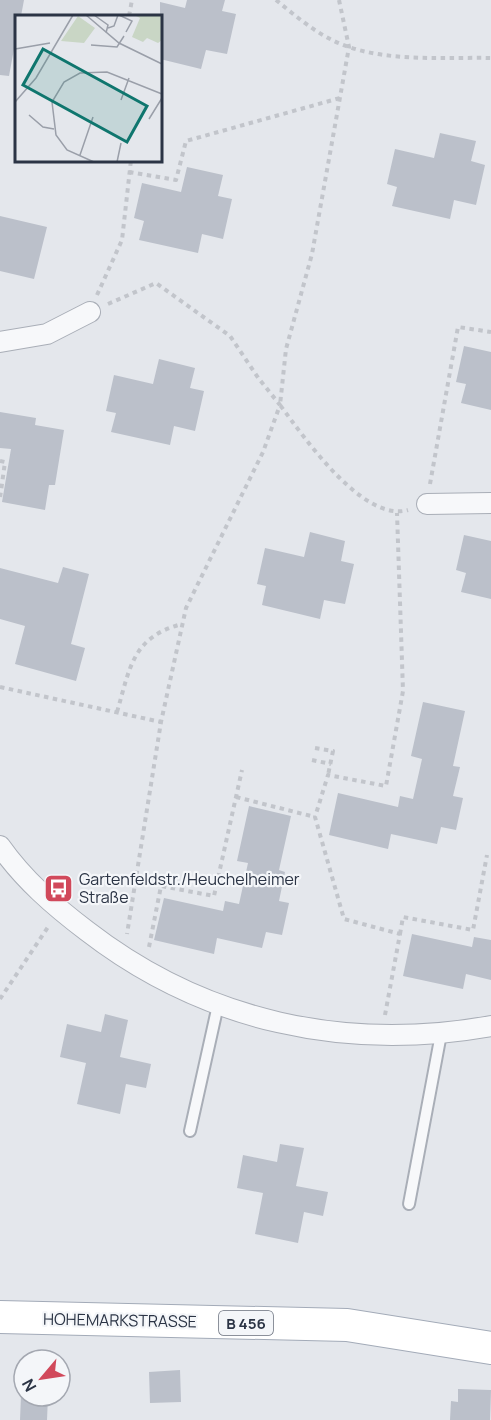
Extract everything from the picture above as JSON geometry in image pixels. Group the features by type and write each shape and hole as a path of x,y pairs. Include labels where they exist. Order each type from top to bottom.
{"main road":[{"name":"HOHEMARKSTRASSE","path":"0,1317 347,1326 491,1347"}],"street":[{"path":"0,342 47,334 90,312"},
{"path":"427,504 491,503"},
{"path":"0,846 42,895 123,958 144,971 218,1005 284,1024 336,1034 381,1036 441,1034 491,1026"}],"lane":[{"path":"190,1131 218,1005"},
{"path":"410,1204 441,1034"}],"path":[{"path":"129,15 132,0"},
{"path":"276,0 308,26 349,47 387,55 491,58"},
{"path":"123,958 161,722 186,608 263,452 280,405 286,349 312,254 349,47 339,0"},
{"path":"129,172 176,180 186,141 340,98"},
{"path":"90,312 122,240 131,162"},
{"path":"90,312 156,284 230,336 259,379 327,465 365,499 397,513 427,504 458,327 491,332"},
{"path":"0,461 5,462 0,498"},
{"path":"328,775 386,786 403,691 397,513"},
{"path":"117,712 133,656 161,629 182,624"},
{"path":"0,687 161,722"},
{"path":"315,748 333,751 315,817 344,919 400,934"},
{"path":"312,760 331,764"},
{"path":"144,971 162,886 214,896 242,770"},
{"path":"236,797 315,817"},
{"path":"381,1036 403,917 473,930 487,855"},
{"path":"0,999 60,910"}],"building":[{"path":"0,0 24,0 21,15 15,15 15,43 9,76 0,75"},
{"path":"187,0 225,0 222,11 236,14 227,54 206,50 201,69 162,59 160,2 185,8"},
{"path":"440,133 476,141 471,161 485,165 476,205 454,200 450,219 392,206 397,187 387,184 395,149 434,158"},
{"path":"187,167 223,175 218,196 232,199 223,239 202,234 198,253 139,240 144,221 134,218 142,183 181,192"},
{"path":"0,216 47,227 34,279 0,271"},
{"path":"464,346 491,352 491,410 461,403 466,384 456,382"},
{"path":"159,359 195,368 190,388 204,391 195,431 174,426 170,445 111,432 116,413 106,411 114,375 153,384"},
{"path":"0,412 36,418 35,425 64,430 55,485 49,485 45,510 2,502 11,449 0,448"},
{"path":"310,532 345,541 341,561 354,564 345,604 324,600 320,619 262,605 266,586 257,584 265,548 304,557"},
{"path":"464,535 491,541 491,599 461,592 466,573 456,570"},
{"path":"63,567 89,574 71,644 85,648 76,681 15,664 25,626 0,619 0,568 58,583"},
{"path":"423,702 465,711 453,766 460,767 453,796 463,798 456,830 441,827 437,844 391,834 388,849 329,835 338,793 398,807 400,796 413,799 422,759 411,756"},
{"path":"249,806 291,816 279,870 285,872 279,901 289,903 282,935 266,932 262,948 217,938 214,954 154,940 164,898 223,911 225,901 239,904 248,863 237,861"},
{"path":"412,934 472,947 474,937 491,940 491,980 466,974 463,989 403,976"},
{"path":"105,1014 128,1020 120,1057 151,1064 146,1088 126,1084 120,1114 77,1104 86,1063 60,1057 67,1024 101,1032"},
{"path":"280,1144 304,1148 296,1186 328,1192 323,1216 304,1212 298,1243 255,1234 263,1193 237,1188 243,1155 277,1162"},
{"path":"180,1370 181,1402 150,1403 149,1372"},
{"path":"458,1389 491,1390 490,1420 450,1420 451,1401 458,1402"},
{"path":"20,1408 48,1408 47,1420 20,1420"}],"place":[{"name":"Gartenfeldstr./Heuchelheimer Straße","path":"58,888"}]}
